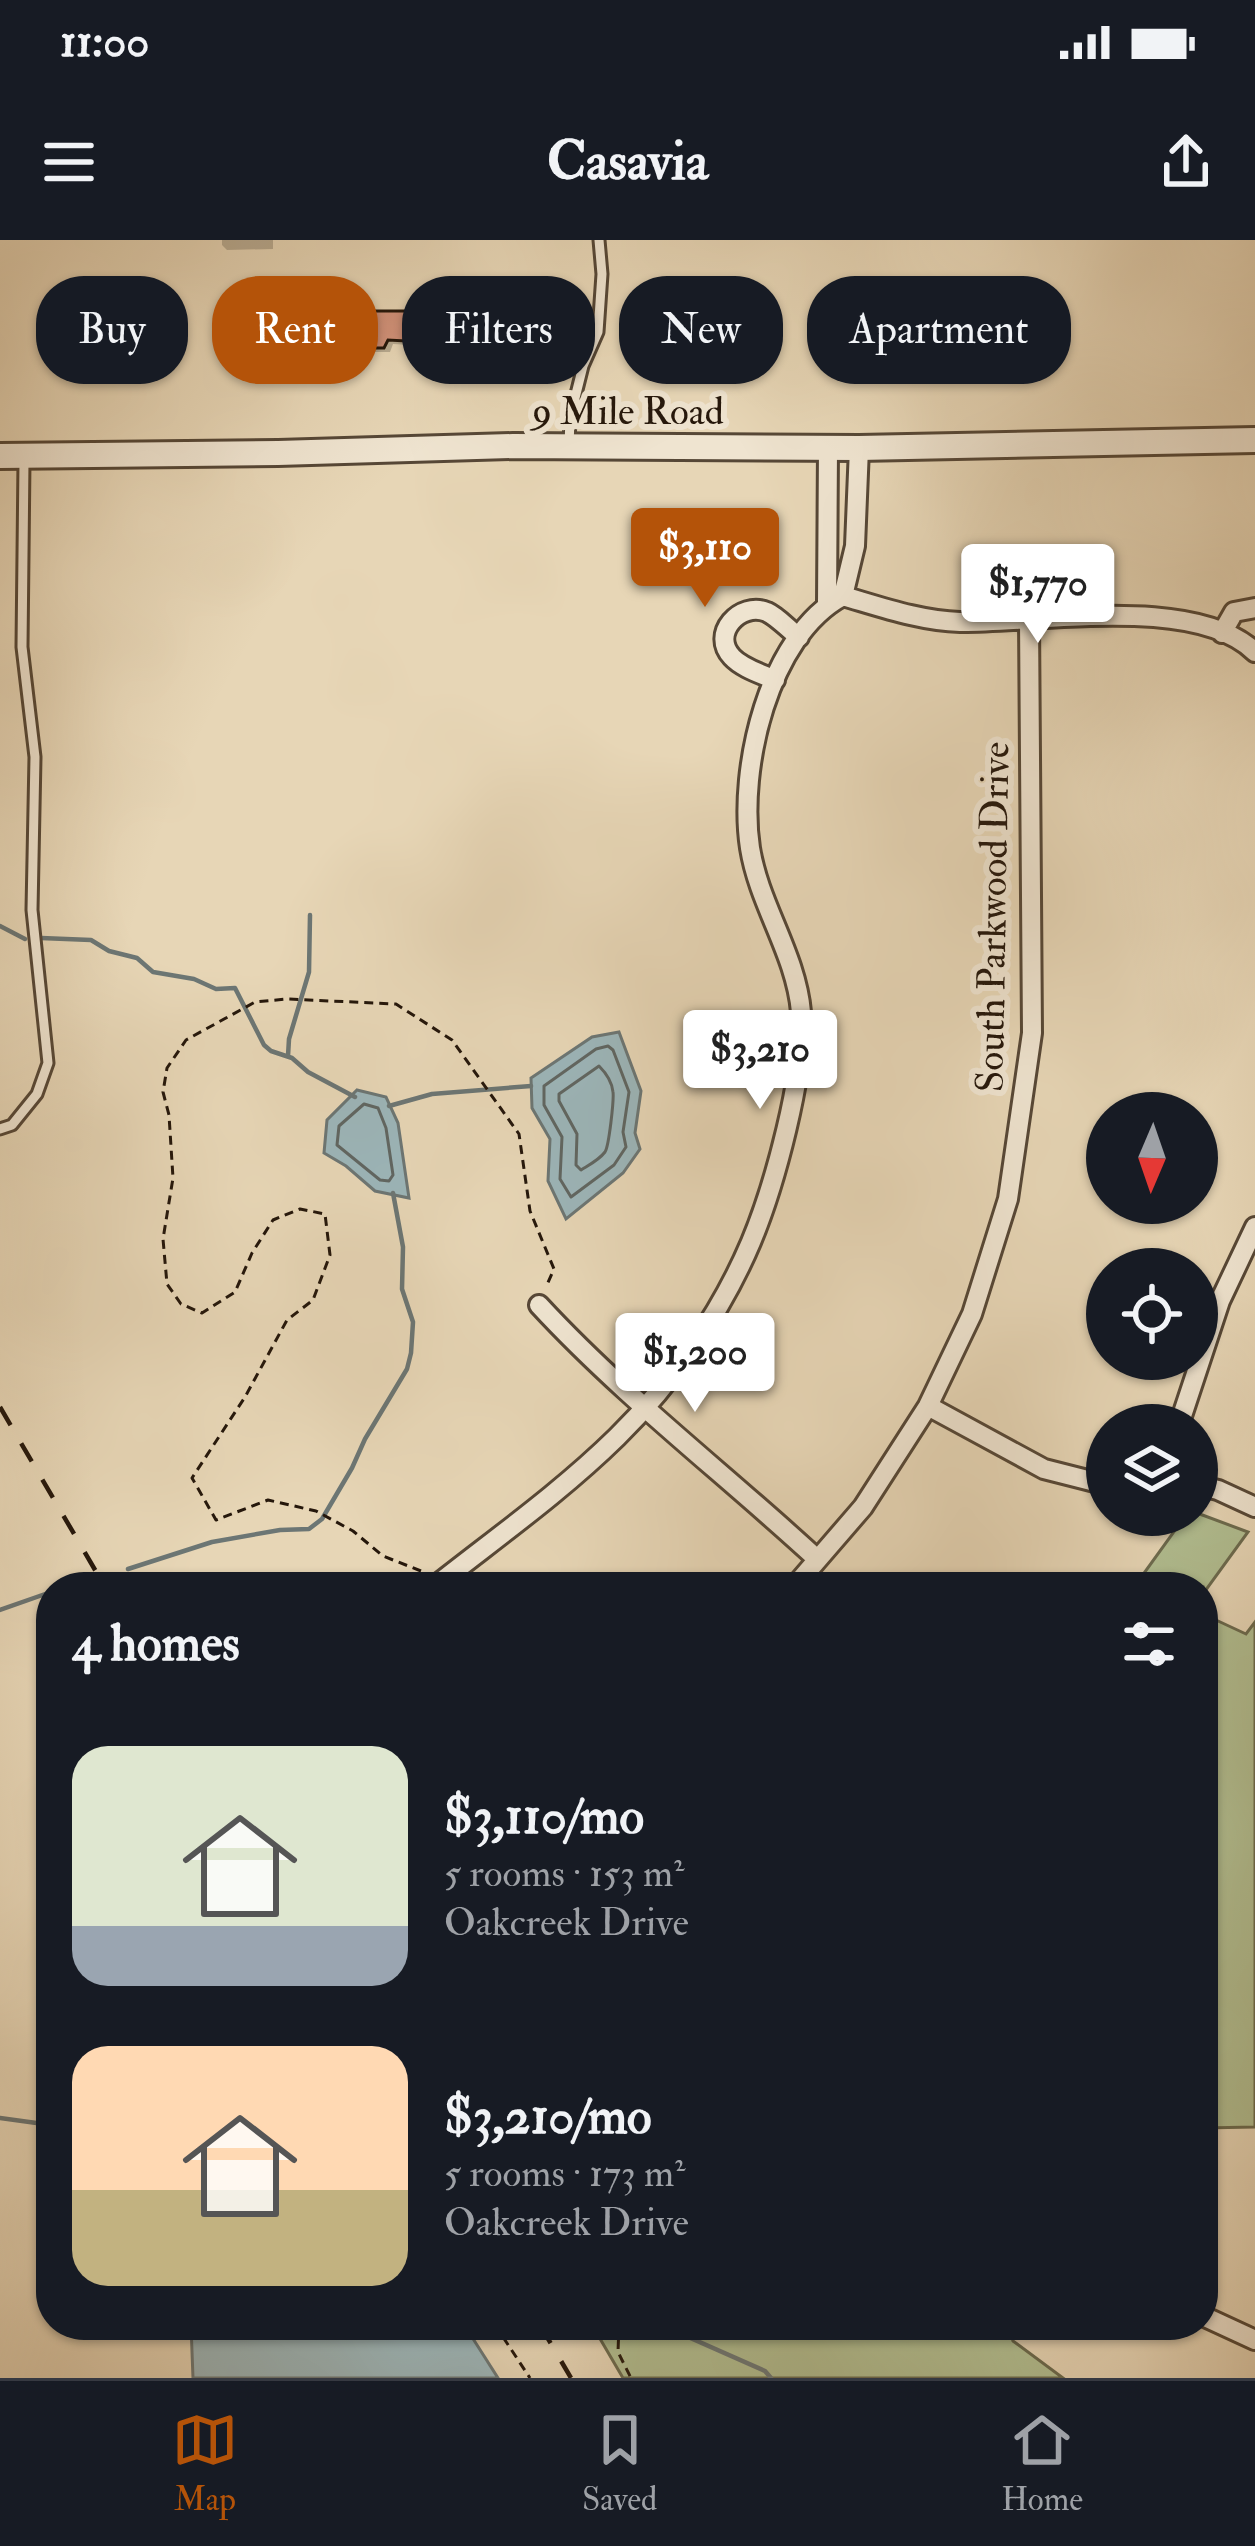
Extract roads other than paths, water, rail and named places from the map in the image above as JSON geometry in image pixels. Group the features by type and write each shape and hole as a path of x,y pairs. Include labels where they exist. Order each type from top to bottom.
{"street":[{"name":"9 Mile Road","path":"12,456 1255,440"},
{"path":"827,448 835,601"},
{"path":"453,1572 581,1469 644,1407 712,1314 750,1243 779,1153 800,1047 801,1015 750,850 750,758 759,718 775,680 799,637 835,601 855,546 859,448"},
{"path":"835,601 956,622 1184,619 1244,641 1255,652"},
{"path":"1222,633 1234,612 1255,608"},
{"path":"775,680 730,656 724,640 729,622 753,610 767,613 799,637"},
{"name":"South Parkwood Drive","path":"806,1572 863,1508 928,1406 972,1313 1008,1199 1032,1033 1029,619"},
{"path":"1186,1404 1220,1300 1255,1227"},
{"path":"538,1305 644,1407 817,1559"},
{"path":"928,1406 1044,1469 1086,1480"},
{"path":"1218,1490 1255,1508"},
{"path":"1218,2323 1255,2340"}],"lane":[{"path":"569,446 570,418 598,332 599,240"},
{"path":"0,1130 37,1094 48,1063 32,910 34,757 22,647 12,456"}],"water":[{"path":"619,1032 641,1091 635,1133 640,1149 623,1173 566,1219 548,1181 550,1139 532,1108 531,1078 592,1037"},
{"path":"357,1090 386,1097 398,1123 409,1198 375,1191 324,1153 327,1120"},
{"path":"192,2340 474,2340 498,2378 193,2378"}],"waterway":[{"path":"288,1056 309,972 310,915"},
{"path":"0,926 25,939"},
{"path":"41,938 91,940 109,951 137,958 153,972 194,979 216,989 235,988 264,1045 355,1097"},
{"path":"389,1106 432,1094 531,1086"},
{"path":"128,1569 212,1542 309,1529 322,1519 407,1369 411,1353 413,1322 402,1289 403,1247 393,1193"},
{"path":"0,1610 36,1597"},
{"path":"0,2118 36,2123"},
{"path":"695,2340 771,2378"}],"railway":[{"path":"0,1407 96,1572"},
{"path":"549,2340 571,2378"}]}
